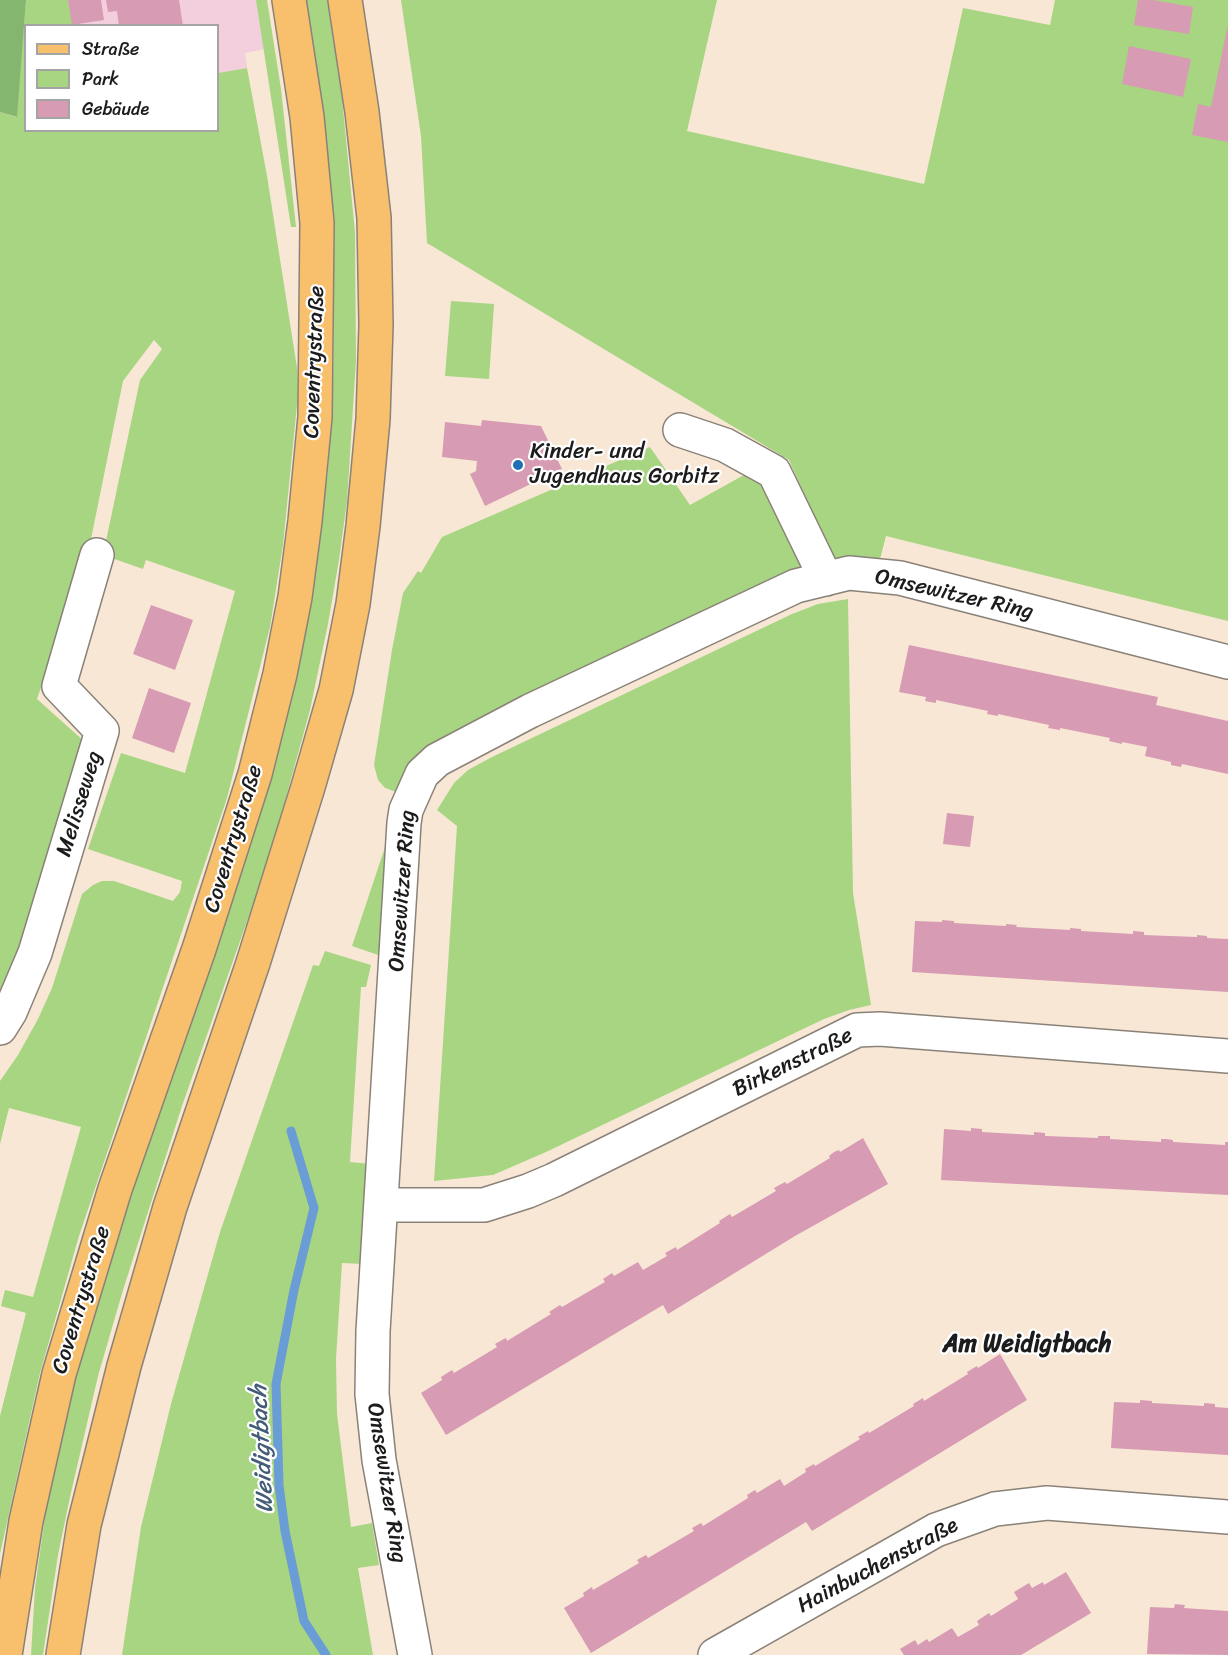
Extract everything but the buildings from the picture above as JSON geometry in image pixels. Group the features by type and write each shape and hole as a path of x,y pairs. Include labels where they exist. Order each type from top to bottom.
{"main road":[{"name":"Coventrystraße","path":"5,1655 26,1521 59,1374 115,1189 199,949 255,774 280,674 295,597 315,417 317,224 308,117 289,0"},
{"path":"63,1655 84,1525 124,1366 170,1207 249,973 308,787 336,690 353,604 373,419 376,313 374,218 362,112 345,0"}],"street":[{"path":"680,430 725,445 774,472 826,579"},
{"name":"Melisseweg","path":"0,1028 10,1012 35,953 102,731 59,686 97,555"},
{"name":"Omsewitzer Ring","path":"415,1655 378,1460 372,1394 373,1331 404,823 406,810 422,774 437,760 530,711 796,586 849,573 900,578 1228,662"},
{"name":"Birkenstraße","path":"382,1205 484,1205 528,1191 857,1030 880,1029 1228,1056"},
{"name":"Hainbuchenstraße","path":"716,1655 936,1530 995,1509 1047,1503 1228,1517"}],"shaded area":[{"path":"68,0 256,0 265,49 245,53 247,68 219,73 219,24 73,24"}],"green space":[{"path":"0,0 26,0 17,117 0,112"},
{"path":"26,0 68,0 73,24 24,24 24,132 219,132 219,73 247,68 267,176 297,368 298,395 283,545 270,627 227,798 79,1236 40,1373 0,1554 0,1416 26,1313 1,1306 5,1290 33,1297 81,1127 9,1108 0,1144 0,1081 18,1055 52,988 82,894 102,881 114,881 173,901 180,892 182,881 88,849 121,753 185,773 235,591 146,560 143,569 103,555 140,380 162,349 154,340 123,381 90,544 37,699 86,743 63,827 0,1007 0,112 16,117"},
{"path":"256,0 267,0 281,89 296,227 291,227"},
{"path":"304,0 327,0 342,98 355,232 356,361 347,501 339,560 310,710 285,801 258,890 182,1106 123,1290 98,1376 70,1497 58,1555 43,1655 31,1655 35,1588 45,1516 63,1426 90,1324 307,620 328,471 333,384 334,299 333,236 327,158"},
{"path":"401,0 717,0 687,131 924,184 963,8 1050,25 1055,0 1228,0 1228,621 886,536 879,563 834,561 789,460 427,243 421,136"},
{"path":"451,301 494,304 489,379 445,376"},
{"path":"650,447 690,505 744,475 764,481 803,567 761,586 405,789 396,792 385,788 378,780 374,765 403,593 418,571 421,573 442,537"},
{"path":"848,599 853,893 871,1005 824,1019 493,1175 434,1181 457,826 437,810 454,783 468,770 492,757 792,614 818,604"},
{"path":"387,841 384,957 352,946"},
{"path":"325,951 371,965 366,987 361,987 350,1162 371,1164 364,1264 342,1263 336,1359 337,1414 351,1527 372,1523 379,1565 358,1568 373,1655 122,1655 141,1527 171,1404 220,1232 313,965 319,966"}],"waterway":[{"name":"Weidigtbach","path":"291,1131 314,1208 294,1290 276,1384 279,1485 285,1531 304,1621 326,1655"}],"place":[{"name":"Kinder- und Jugendhaus Gorbitz","path":"518,465"}],"district":[{"name":"Am Weidigtbach","path":"1027,1345"}]}
